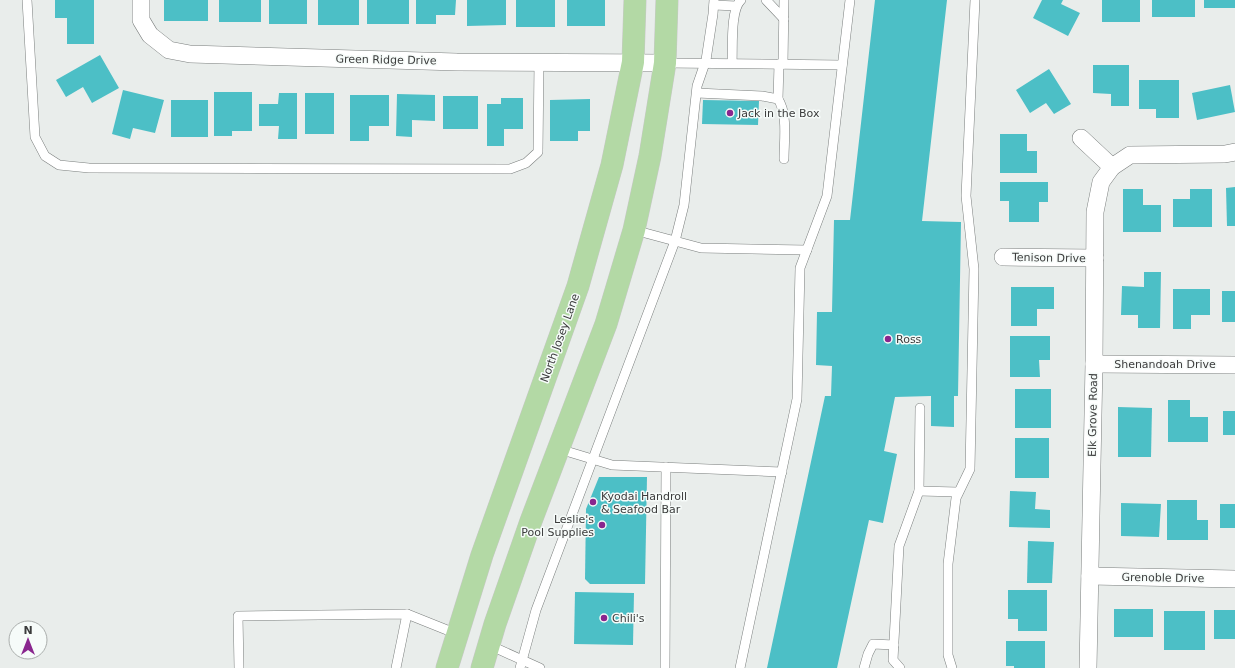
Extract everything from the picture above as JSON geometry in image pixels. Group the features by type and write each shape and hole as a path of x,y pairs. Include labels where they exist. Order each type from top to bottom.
{"main road":[{"name":"North Josey Lane","path":"447,668 484,548 578,286 612,165 633,62 635,0"},
{"path":"482,668 495,624 558,448 606,324 634,230 650,156 665,63 667,0"},
{"path":"457,634 489,645"}],"street":[{"name":"Green Ridge Drive","path":"141,0 141,20 150,35 170,50 190,54 449,62 665,63"},
{"path":"1081,138 1112,167"},
{"name":"Elk Grove Road","path":"1088,668 1094,364 1095,212 1101,182 1112,167 1130,155 1225,154 1235,152"},
{"name":"Tenison Drive","path":"1003,257 1095,258"},
{"name":"Shenandoah Drive","path":"1094,364 1235,365"},
{"name":"Grenoble Drive","path":"1090,576 1235,579"}],"lane":[{"path":"27,0 35,137 46,156 60,165 89,168 510,169 526,163 538,152 539,62"},
{"path":"766,0 784,19"},
{"path":"778,99 784,0"},
{"path":"740,668 798,399 800,268 827,196 850,0"},
{"path":"952,668 948,655 948,564 956,498 970,469 974,269 966,196 975,0"},
{"path":"521,664 536,610 675,241 684,205 697,86 705,63 714,2 739,3 734,16 732,63"},
{"path":"665,63 842,65"},
{"path":"697,93 762,96 778,99 783,105 784,113 784,158"},
{"path":"634,230 701,248 807,250"},
{"path":"900,668 893,660 899,546 919,491 920,408"},
{"path":"558,448 612,465 782,472"},
{"path":"665,668 666,467"},
{"path":"919,491 958,492"},
{"path":"396,668 407,614"},
{"path":"239,668 238,616 407,614 457,634"},
{"path":"864,668 873,644 894,645"},
{"path":"489,645 521,664 540,668"}],"building":[{"path":"55,0 94,0 94,44 67,44 67,18 55,18"},
{"path":"164,0 208,0 208,21 164,21"},
{"path":"219,0 261,0 261,22 219,22"},
{"path":"269,0 307,0 307,24 269,24"},
{"path":"318,0 359,0 359,25 318,25"},
{"path":"367,0 409,0 409,24 367,24"},
{"path":"416,0 456,0 455,15 436,15 436,24 416,24"},
{"path":"467,0 506,0 506,25 467,26"},
{"path":"516,0 555,0 555,27 516,27"},
{"path":"567,0 605,0 605,26 567,26"},
{"path":"875,0 947,0 922,221 961,222 958,396 954,396 954,427 931,426 931,396 895,397 884,451 897,454 883,523 869,520 837,668 767,668 825,396 831,396 832,366 816,365 817,312 832,312 834,220 850,220"},
{"path":"1042,0 1063,0 1061,4 1080,13 1068,36 1033,18"},
{"path":"1102,0 1140,0 1140,22 1102,22"},
{"path":"1152,0 1195,0 1195,17 1152,17"},
{"path":"1204,0 1235,0 1235,8 1204,8"},
{"path":"100,55 119,88 92,103 83,87 66,97 56,80"},
{"path":"1093,65 1129,65 1129,106 1111,106 1111,94 1093,93"},
{"path":"1049,69 1071,104 1054,114 1046,103 1030,113 1016,90"},
{"path":"1139,80 1179,80 1179,118 1156,118 1156,109 1139,109"},
{"path":"1230,85 1235,112 1197,120 1192,93"},
{"path":"123,90 164,100 155,133 133,128 130,139 112,134"},
{"path":"214,92 252,92 252,131 232,131 232,136 214,136"},
{"path":"279,93 297,93 297,139 278,139 279,126 259,126 259,104 278,104"},
{"path":"305,93 334,93 334,134 305,134"},
{"path":"397,94 435,95 435,121 412,120 412,137 396,136"},
{"path":"350,95 389,95 389,126 369,126 369,141 350,141"},
{"path":"443,96 478,96 478,129 443,129"},
{"path":"501,98 523,98 523,129 504,129 504,146 487,146 487,104 501,104"},
{"path":"590,99 590,131 578,131 578,141 550,141 550,100"},
{"path":"171,100 208,100 208,137 171,137"},
{"name":"Jack in the Box","path":"703,100 759,101 758,125 702,124"},
{"path":"1000,134 1027,134 1027,151 1037,151 1037,173 1000,173"},
{"path":"1000,182 1048,182 1048,202 1039,202 1039,222 1009,222 1009,201 1000,201"},
{"path":"1235,187 1235,226 1227,226 1226,188"},
{"path":"1123,189 1143,189 1143,205 1161,205 1161,232 1123,232"},
{"path":"1190,189 1212,189 1212,227 1173,227 1173,199 1190,199"},
{"path":"1144,272 1161,272 1160,328 1138,328 1138,315 1121,315 1122,286 1144,287"},
{"path":"1011,287 1054,287 1054,309 1037,309 1037,326 1011,326"},
{"path":"1173,289 1210,289 1210,315 1191,315 1191,329 1173,329"},
{"path":"1222,291 1235,291 1235,322 1222,322"},
{"path":"1010,336 1050,336 1050,360 1039,360 1040,377 1010,377"},
{"path":"1015,389 1051,389 1051,428 1015,428"},
{"path":"1168,400 1190,400 1190,417 1208,417 1208,442 1168,442"},
{"path":"1118,407 1152,408 1151,457 1118,457"},
{"path":"1223,411 1235,411 1235,435 1223,435"},
{"path":"1015,438 1049,438 1049,478 1015,478"},
{"path":"599,477 647,477 645,584 590,584 585,579 586,509"},
{"path":"1010,491 1036,492 1035,509 1050,510 1050,528 1009,527"},
{"path":"1167,500 1197,500 1197,520 1208,520 1208,540 1167,540"},
{"path":"1121,503 1161,504 1159,537 1121,536"},
{"path":"1220,504 1235,504 1235,528 1220,528"},
{"path":"1028,541 1054,542 1052,583 1027,583"},
{"path":"1008,590 1047,590 1047,631 1018,631 1018,619 1008,619"},
{"name":"Chili's","path":"575,592 634,593 633,645 574,644"},
{"path":"1114,609 1153,609 1153,637 1114,637"},
{"path":"1214,610 1235,610 1235,639 1214,639"},
{"path":"1164,611 1205,611 1205,650 1164,650"},
{"path":"1006,641 1045,641 1045,668 1014,668 1014,666 1006,666"}],"place":[{"name":"Jack in the Box","path":"730,113"},
{"name":"Ross","path":"888,339"},
{"name":"Kyodai Handroll & Seafood Bar","path":"593,502"},
{"name":"Leslie's Pool Supplies","path":"602,525"},
{"name":"Chili's","path":"604,618"}]}
